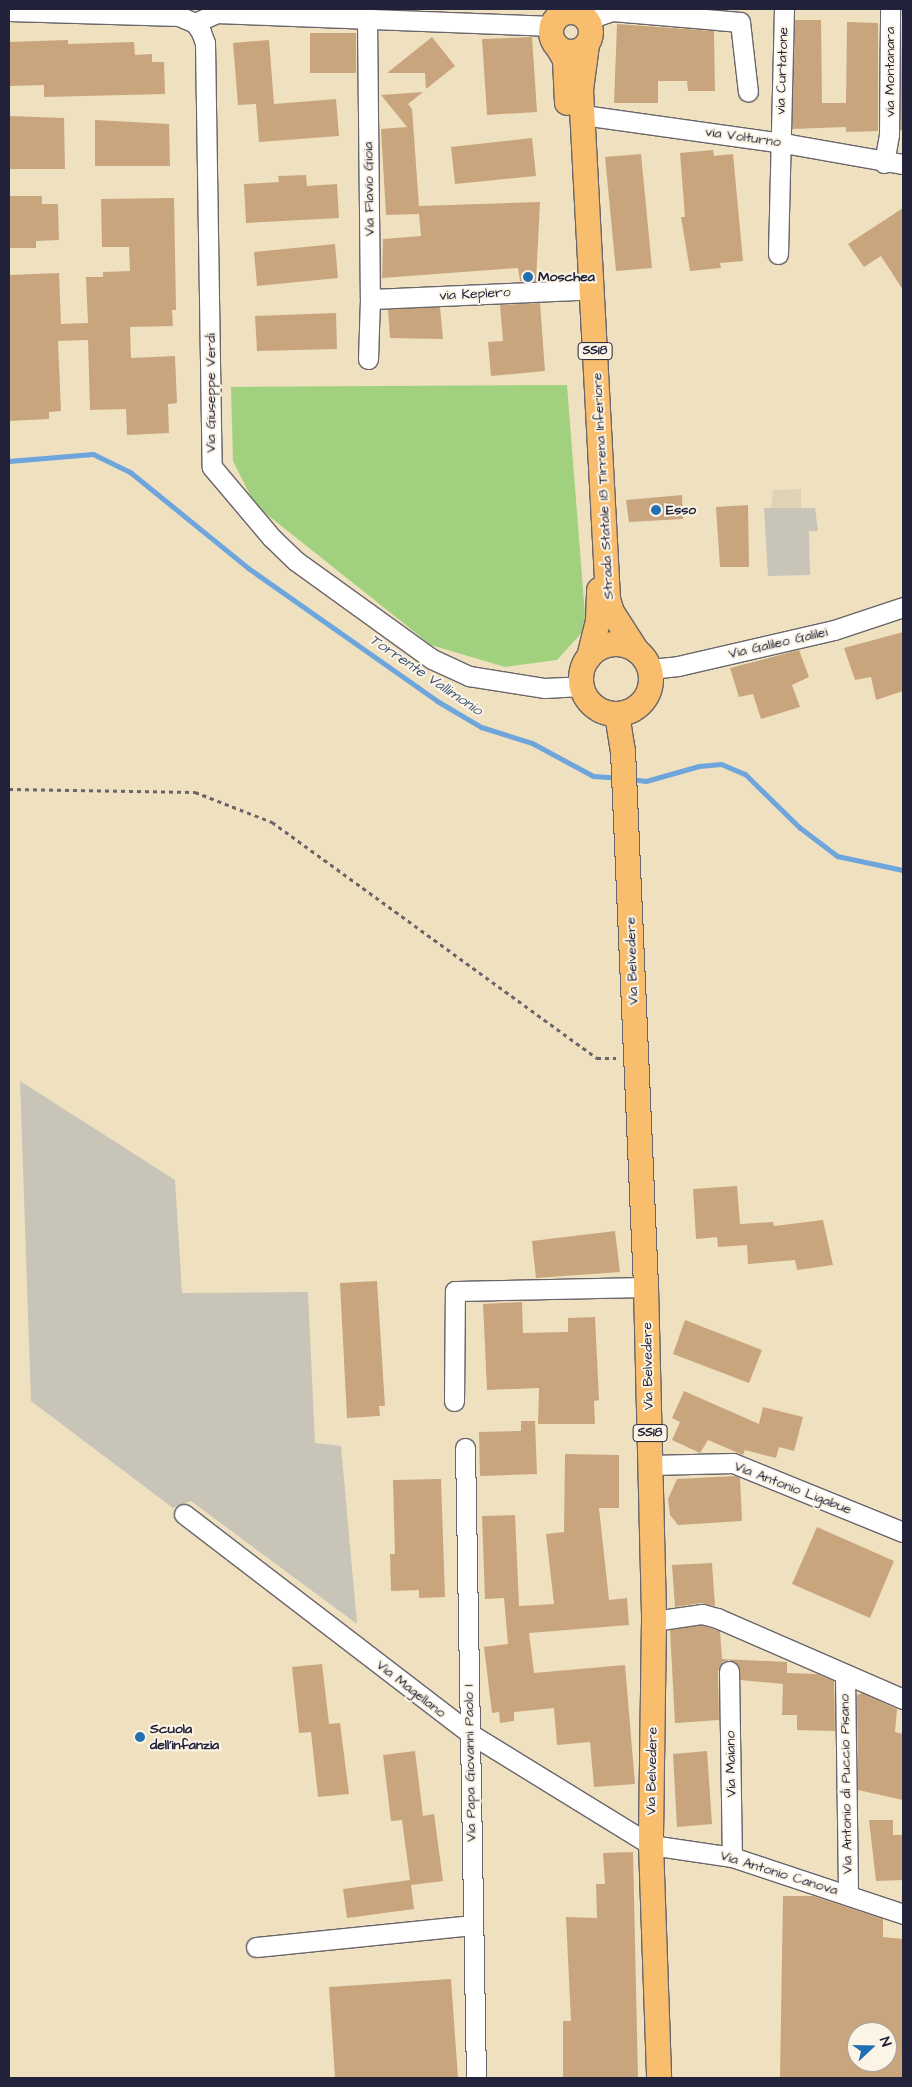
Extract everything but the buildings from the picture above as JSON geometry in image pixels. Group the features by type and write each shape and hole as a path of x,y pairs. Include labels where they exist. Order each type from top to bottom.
{"main road":[{"name":"Strada Statale 18 Tirrena Inferiore","path":"568,20 576,52 587,45 582,69 583,115 608,599 612,612 643,660"},
{"name":"Strada Statale 18 Tirrena Inferiore","path":"568,20 565,60 600,606 589,657 581,673 582,686"},
{"path":"582,686 584,695 598,709 617,714 632,710 644,700 650,690 643,660 617,644 604,646 589,657"},
{"name":"Via Belvedere","path":"617,714 624,779 646,1287 654,1621 651,1845 660,2078"}],"street":[{"name":"via Curtatone","path":"778,254 784,9"},
{"name":"via Montanara","path":"884,163 889,135 890,9"},
{"path":"9,11 107,12 179,16 195,23 216,12 367,19 568,20 612,11 740,22 748,92"},
{"name":"Via Flavio Gioia","path":"367,19 370,299 368,359"},
{"name":"Via Giuseppe Verdi","path":"195,23 204,43 212,467 272,538 296,560 432,658 469,676 545,688 582,686"},
{"name":"via Volturno","path":"583,115 780,142 884,163 903,164"},
{"name":"via Keplero","path":"370,299 579,290"},
{"name":"Via Galileo Galilei","path":"643,660 678,666 834,630 903,607"},
{"path":"454,1401 455,1292 646,1287"},
{"name":"Via Papa Giovanni Paolo I","path":"465,1448 476,2078"},
{"name":"Via Antonio Ligabue","path":"650,1465 733,1463 903,1532"},
{"name":"Via Magellano","path":"184,1514 469,1733 651,1845"},
{"path":"654,1621 702,1614 716,1618 903,1699"},
{"name":"Via Maiano","path":"729,1671 732,1857"},
{"name":"Via Antonio di Puccio Pisano","path":"844,1674 848,1894"},
{"name":"Via Antonio Canova","path":"651,1845 732,1857 848,1894 903,1914"},
{"path":"256,1947 473,1925"}],"path":[{"path":"9,789 195,792 272,822 597,1058 636,1057"}],"shaded area":[{"path":"801,489 801,508 771,508 773,490"},
{"path":"764,508 815,508 818,531 809,531 810,575 768,576"},
{"path":"20,1081 175,1180 182,1293 308,1292 315,1443 341,1446 357,1624 191,1501 173,1508 31,1401"}],"green space":[{"path":"567,385 586,628 557,660 505,667 431,645 255,505 233,461 231,387"}],"waterway":[{"name":"Torrente Vallimonio","path":"9,461 93,454 130,472 248,568 437,701 481,727 532,743 593,776 619,778"},
{"name":"Torrente Vallimonio","path":"630,779 646,781 699,766 721,764 745,774 799,827 837,856 903,870"}],"place":[{"name":"Moschea","path":"528,277"},
{"name":"Esso","path":"656,510"},
{"name":"Scuola dell'infanzia","path":"140,1737"}]}
